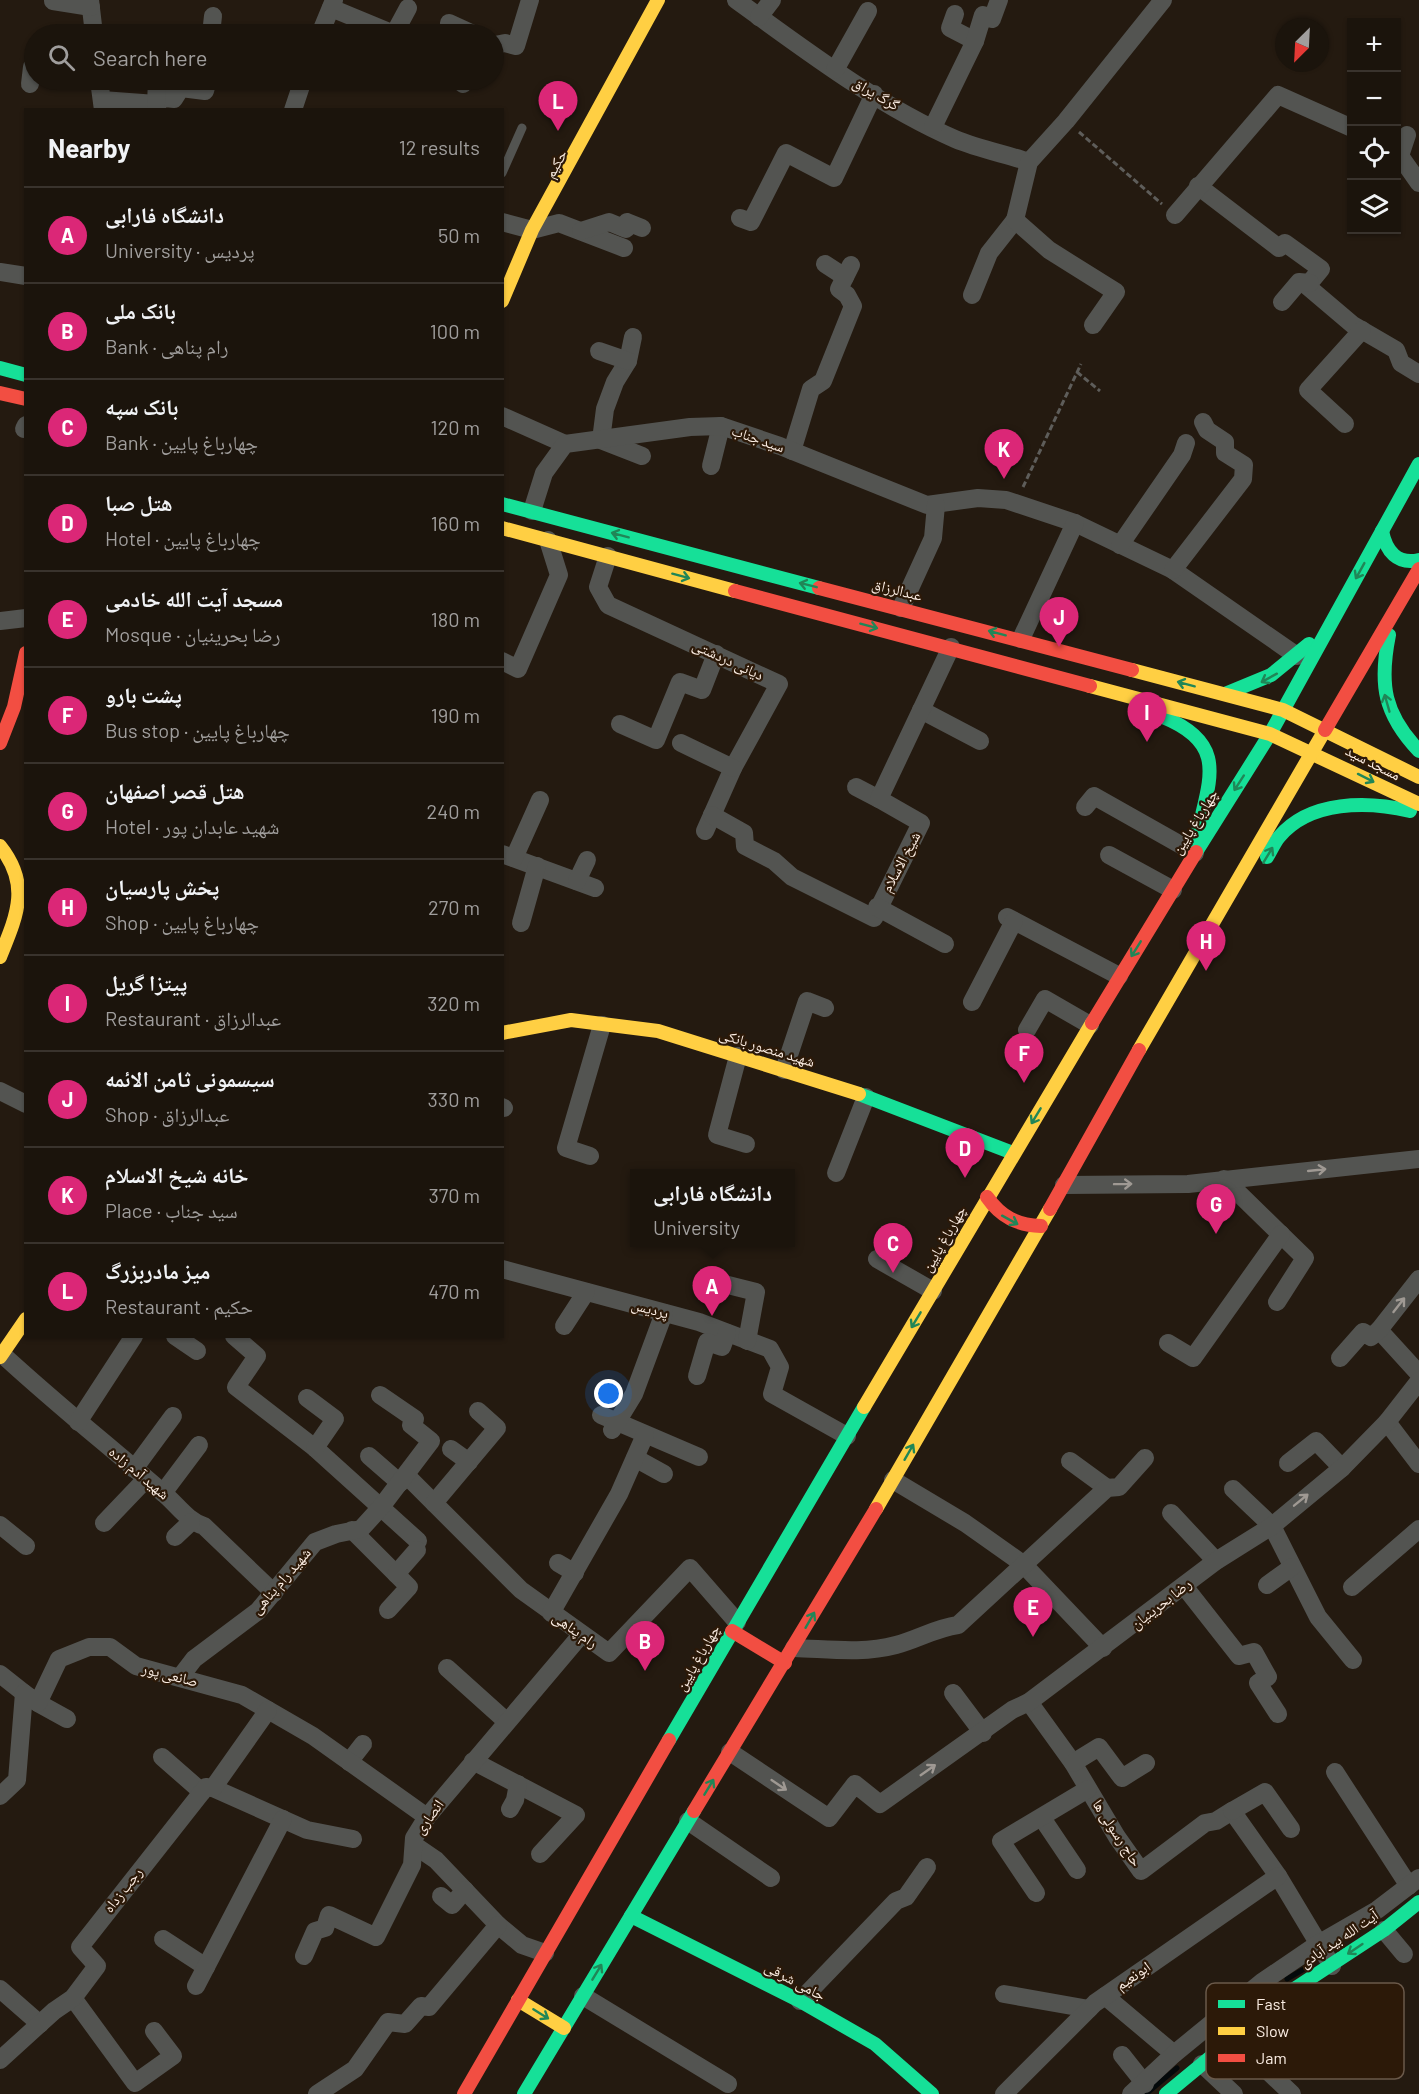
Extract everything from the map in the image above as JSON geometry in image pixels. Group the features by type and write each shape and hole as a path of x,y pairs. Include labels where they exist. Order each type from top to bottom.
{"main road":[{"name":"حکیم","path":"505,304 531,230 658,0"},
{"path":"0,368 24,372"},
{"path":"0,393 24,399"},
{"name":"چهارباغ پایین","path":"464,2094 987,1197 1119,976 1270,734 1328,625 1419,464"},
{"name":"عبدالرزاق","path":"504,504 1021,639 1282,710"},
{"path":"504,531 548,540 1270,734"},
{"path":"1382,531 1384,545 1389,553 1401,560 1419,560"},
{"path":"524,2094 790,1655 893,1480 1041,1226 1174,988 1419,569"},
{"path":"1395,612 1385,654 1382,684 1388,710 1405,738 1419,751"},
{"path":"1225,694 1262,682 1297,656 1328,625"},
{"path":"982,656 1041,682 1172,719 1196,733 1211,755 1210,775 1201,807 1195,853"},
{"path":"0,743 24,659"},
{"name":"مسجد سید","path":"1282,710 1419,777"},
{"name":"مسجد سید","path":"1270,734 1313,752 1419,804"},
{"path":"1174,988 1208,956 1281,835 1309,816 1340,806 1370,804 1395,807 1419,814"},
{"path":"0,846 17,873 21,891 18,913 0,957"},
{"name":"شهید منصور بانکی","path":"504,1033 571,1020 658,1031 866,1097 1014,1153"},
{"path":"987,1197 995,1211 1007,1219 1022,1226 1041,1226"},
{"path":"1,1356 24,1322"},
{"path":"735,1627 790,1655"},
{"name":"آیت الله بید آبادی","path":"1304,1983 1384,1930 1416,1889"},
{"name":"جامی شرقی","path":"631,1916 800,2001 875,2044 932,2094"},
{"path":"518,2000 564,2028"},
{"name":"آیت الله بید آبادی","path":"1166,2094 1206,2061"}],"street":[{"path":"504,43 516,46 530,0"},
{"name":"گرگ یراق","path":"736,0 835,70 933,127 956,139 1029,162"},
{"path":"759,17 772,0"},
{"path":"933,127 975,41 983,15 992,19 999,0"},
{"path":"53,2 90,4 93,24"},
{"path":"972,295 989,253 1015,220 1029,162 1066,121 1154,3"},
{"path":"324,24 332,4 373,17 382,24"},
{"path":"399,24 408,8"},
{"path":"835,70 868,11"},
{"path":"955,14 950,28 975,41"},
{"path":"212,24 213,16"},
{"path":"100,90 102,105 156,104 164,98 174,99 180,90"},
{"path":"156,104 157,90"},
{"path":"294,108 300,90"},
{"path":"740,218 751,222 786,153 834,178 874,94"},
{"path":"1175,215 1278,95 1348,126"},
{"path":"1407,135 1400,156 1419,183"},
{"path":"1198,186 1279,248 1285,243 1321,269 1307,286 1362,330 1396,350 1401,363 1419,374"},
{"path":"1015,220 1049,250 1116,292 1093,325"},
{"path":"581,231 609,222 626,229 627,222 642,228"},
{"path":"504,223 531,230 559,224 624,248"},
{"path":"792,451 811,389 823,381 854,306 839,289 848,271 825,264"},
{"path":"0,272 24,276"},
{"path":"1282,302 1299,282 1310,283"},
{"path":"1345,424 1308,390 1362,330"},
{"path":"633,337 628,361 615,382 608,400 601,440 642,456"},
{"path":"599,351 628,361"},
{"path":"504,417 565,444 544,473 532,511"},
{"path":"1173,570 1243,479 1244,465 1225,453 1225,442 1207,430 1203,422"},
{"path":"711,466 721,426"},
{"name":"سید جناب","path":"565,444 690,427 721,426 792,451 927,505 978,498 1015,503"},
{"path":"1120,545 1182,455 1186,443"},
{"path":"1015,503 1075,523 1173,570 1297,656"},
{"path":"901,608 933,538 936,505"},
{"path":"1021,639 1075,523"},
{"path":"504,662 518,669 559,575 548,540"},
{"name":"دیانی دردشتی","path":"608,556 597,587 608,604 684,633 716,654 779,684 733,768 708,823"},
{"path":"0,621 24,618"},
{"path":"855,787 879,799 951,647"},
{"path":"620,724 656,740 680,682 702,690 716,654"},
{"path":"921,710 980,741"},
{"path":"681,743 733,768"},
{"path":"1085,807 1094,796 1195,853"},
{"name":"شیخ الاسلام","path":"708,823 744,833 745,846 774,861 792,877 874,918 921,824 879,799"},
{"path":"540,800 508,856 596,888"},
{"path":"1109,855 1173,890"},
{"path":"577,881 587,860"},
{"path":"521,923 537,866"},
{"path":"878,907 945,945"},
{"path":"972,1002 1010,919 1119,976"},
{"path":"1027,1030 1045,999 1090,1025"},
{"path":"784,1070 807,1000 825,1008"},
{"path":"590,1156 566,1148 602,1025"},
{"path":"738,1056 717,1135 746,1144"},
{"path":"0,1091 24,1103"},
{"path":"836,1173 866,1097"},
{"path":"1064,1185 1188,1184 1419,1159"},
{"path":"1224,1179 1305,1258 1277,1302"},
{"path":"1168,1342 1193,1358 1281,1234"},
{"path":"877,1259 933,1291"},
{"name":"پردیس","path":"504,1270 664,1313 727,1333 770,1350 780,1367 772,1394 847,1436"},
{"path":"1340,1358 1363,1332 1371,1337 1379,1330 1418,1282"},
{"path":"724,1284 756,1293 747,1341"},
{"path":"564,1326 586,1292"},
{"path":"664,1313 634,1394 610,1422 699,1457"},
{"path":"1379,1330 1419,1374"},
{"path":"697,1376 707,1342 722,1347 727,1333"},
{"path":"78,1422 133,1338"},
{"path":"178,1338 197,1351"},
{"path":"236,1338 257,1356 236,1387 315,1448 381,1507 417,1546 396,1574"},
{"name":"شهید آدم زاده","path":"1,1356 164,1493 191,1522 204,1526 274,1593"},
{"name":"رضا بحرینیان","path":"1103,1648 1216,1561 1272,1526 1342,1468 1387,1422 1419,1381"},
{"name":"شهید رام پناهی","path":"181,1676 194,1659 258,1611 315,1542 361,1529 381,1507 431,1441 411,1425 415,1419 380,1395"},
{"path":"307,1398 335,1419 315,1448"},
{"path":"434,1503 497,1428 478,1411"},
{"path":"104,1522 140,1474 173,1416"},
{"path":"1387,1422 1419,1464"},
{"path":"551,1613 619,1494 645,1435"},
{"path":"1288,1463 1316,1441 1342,1468"},
{"path":"164,1493 199,1445"},
{"path":"451,1449 469,1462"},
{"name":"رام پناهی","path":"369,1456 434,1503 520,1590 609,1653 690,1569 735,1627"},
{"path":"635,1458 664,1474"},
{"path":"790,1655 860,1652 897,1645 943,1627 958,1625 1107,1488 1119,1487 1145,1458"},
{"path":"1070,1461 1107,1488"},
{"path":"730,1752 829,1818 855,1784 880,1804 1012,1710 1029,1702 1103,1648 1023,1564 965,1524 893,1480"},
{"path":"1233,1489 1272,1526 1318,1617 1353,1660"},
{"path":"1171,1513 1216,1561"},
{"path":"175,1537 191,1522"},
{"path":"0,1525 26,1546"},
{"path":"1352,1587 1419,1529"},
{"path":"352,1530 409,1587 388,1610"},
{"path":"558,1563 574,1573"},
{"path":"1267,1585 1292,1567"},
{"path":"1184,1586 1239,1656 1254,1652 1268,1677 1258,1683 1278,1714"},
{"name":"انصاری","path":"304,1956 315,1931 325,1928 329,1915 376,1937 412,1864 414,1838 427,1817 506,1720 581,1635"},
{"name":"صانعی پور","path":"0,1796 17,1780 31,1698 59,1659 88,1647 110,1647 136,1666 160,1674 181,1676 242,1695 349,1762 427,1817"},
{"path":"447,1668 506,1720"},
{"path":"0,1674 31,1698 67,1719"},
{"path":"953,1693 983,1732"},
{"name":"حاج رسولی ها","path":"1029,1702 1073,1763 1117,1838 1141,1871 1205,1823 1216,1821 1232,1811"},
{"name":"رجب زداه","path":"4,2050 73,1998 97,1966 80,1947 207,1790 268,1710"},
{"path":"349,1762 363,1744"},
{"path":"1073,1763 1099,1747 1122,1778 1146,1763"},
{"path":"162,1757 207,1790 307,1830 353,1839"},
{"path":"473,1761 576,1815 540,1854"},
{"path":"1261,1983 1318,1944 1416,1889 1335,1772"},
{"path":"510,1809 515,1800 518,1784"},
{"path":"1036,1893 1001,1841 1088,1789"},
{"path":"1291,1829 1264,1792 1232,1811 1278,1876 1332,1965"},
{"path":"1042,1818 1077,1870"},
{"path":"196,1986 283,1819"},
{"path":"688,1821 771,1878"},
{"path":"414,1845 436,1860 498,1925 522,1945 546,1953"},
{"path":"800,2001 896,1901 906,1897 927,1866"},
{"name":"ابونعیم","path":"1004,2094 1089,2009 1105,1996 1278,1876"},
{"path":"441,1896 452,1905 465,1890"},
{"path":"317,2094 355,2069 388,2022 405,2024 421,2006 429,2007 498,1925"},
{"path":"1384,1930 1404,1954"},
{"path":"163,1939 206,1967"},
{"path":"0,1989 40,2024"},
{"path":"1004,1994 1089,2009"},
{"path":"583,1996 728,2084"},
{"path":"1105,1996 1174,2054"},
{"path":"73,1998 135,2083 173,2056 154,2031"},
{"path":"1122,2055 1138,2089 1174,2054 1206,2028"},
{"path":"1202,2064 1206,2068"},
{"path":"1218,2079 1234,2094"},
{"path":"1276,2079 1292,2094"}],"lane":[{"name":"حکیم","path":"505,304 543,222 665,0"},
{"path":"504,168 522,128"}],"path":[{"path":"1066,121 1175,215"},
{"path":"1015,503 1081,364"},
{"path":"1077,372 1100,391"}],"waterway":[{"path":"1287,1979 1304,1969"},
{"path":"1146,2094 1177,2068"}],"traffic: fast":[{"path":"0,368 24,374"},
{"path":"1196,852 1270,734 1419,464"},
{"path":"504,505 819,588"},
{"path":"1382,531 1386,545 1394,555 1404,560 1419,560"},
{"path":"1389,635 1385,669 1387,698 1398,724 1419,751"},
{"path":"1225,694 1271,675 1309,644"},
{"path":"1163,717 1185,728 1199,740 1207,753 1210,768 1209,784 1196,842"},
{"path":"1267,857 1279,837 1292,825 1323,810 1358,805 1410,811"},
{"path":"859,1094 1013,1153"},
{"path":"669,1740 864,1407"},
{"path":"524,2094 694,1811"},
{"path":"1303,1983 1384,1930 1419,1902"},
{"path":"631,1916 800,2001 875,2044 932,2094"},
{"path":"1166,2094 1206,2061"}],"traffic: slow":[{"path":"504,296 532,230 658,0"},
{"path":"504,529 735,591"},
{"path":"1132,670 1283,710 1419,777"},
{"path":"1090,686 1270,734 1419,804"},
{"path":"1139,1050 1325,730"},
{"path":"0,846 10,860 18,887 16,914 0,957"},
{"path":"504,1033 571,1020 658,1031 859,1094"},
{"path":"864,1407 1092,1023"},
{"path":"876,1509 1050,1209"},
{"path":"0,1357 24,1322"},
{"path":"518,2000 564,2028"}],"traffic: jam":[{"path":"0,393 24,399"},
{"path":"1325,730 1419,569"},
{"path":"819,588 1132,670"},
{"path":"735,591 1090,686"},
{"path":"0,743 14,707 24,662"},
{"path":"1092,1023 1196,852"},
{"path":"1050,1209 1139,1050"},
{"path":"987,1197 1010,1219 1041,1226"},
{"path":"694,1811 876,1509"},
{"path":"732,1631 785,1663"},
{"path":"464,2094 669,1740"}],"place":[{"name":"میز مادربزرگ","path":"558,131"},
{"name":"خانه شیخ الاسلام","path":"1004,479"},
{"name":"سیسمونی ثامن الائمه","path":"1059,647"},
{"name":"پیتزا گریل","path":"1147,742"},
{"name":"پخش پارسیان","path":"1206,971"},
{"name":"پشت بارو","path":"1024,1083"},
{"name":"هتل صبا","path":"965,1178"},
{"name":"هتل قصر اصفهان","path":"1216,1234"},
{"name":"بانک سپه","path":"893,1273"},
{"name":"دانشگاه فارابی","path":"712,1316"},
{"name":"مسجد آیت الله خادمی","path":"1033,1637"},
{"name":"بانک ملی","path":"645,1671"}]}
